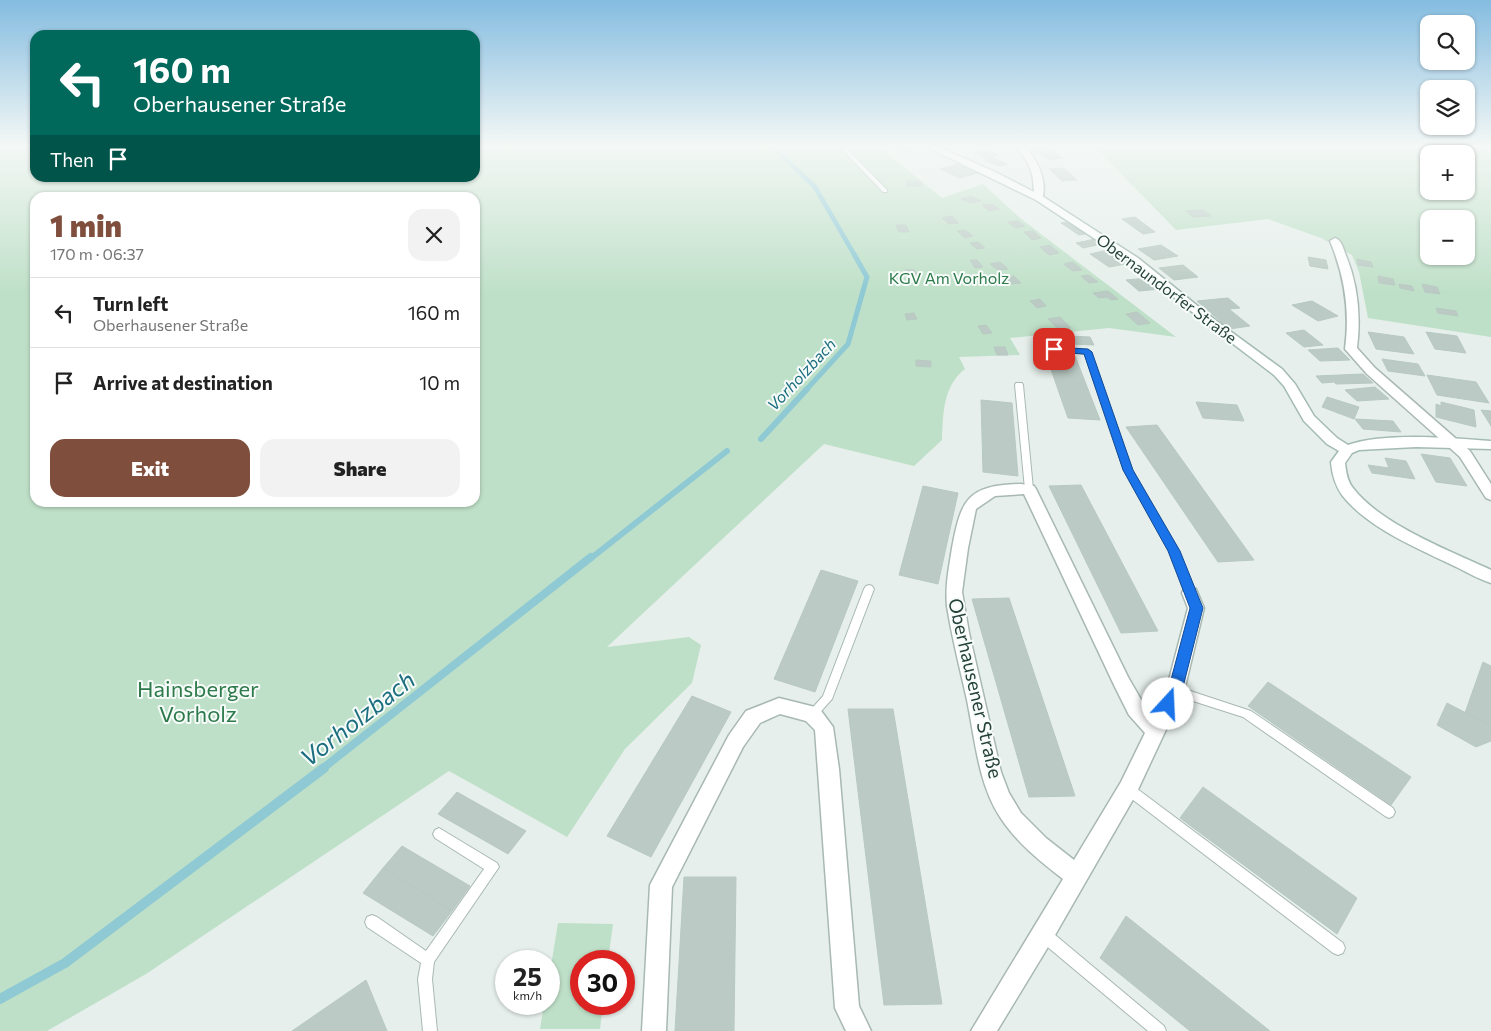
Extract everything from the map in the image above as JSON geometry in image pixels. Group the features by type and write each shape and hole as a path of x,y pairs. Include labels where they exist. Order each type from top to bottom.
{"street":[{"name":"Obernaundorfer Straße","path":"1033,195 1134,260 1211,322 1278,372 1289,384 1309,418 1332,441 1347,450"},
{"path":"1335,241 1349,277 1354,324 1351,349 1371,371 1465,454 1491,495"},
{"path":"1491,445 1454,443 1364,445 1347,450 1338,462 1339,475 1348,491 1362,505 1388,524 1491,577"},
{"name":"Oberhausener Straße","path":"1029,489 1001,489 983,495 968,508 954,589 955,598 986,748 994,778 1007,809 1041,848 1076,874"},
{"path":"1029,489 1121,682 1136,709 1156,731"},
{"path":"983,1031 1128,790 1175,691 1196,608 1190,593"},
{"path":"654,1031 661,884 736,741 753,717 779,706 812,714 824,727 829,768 847,1008 858,1031"}],"lane":[{"path":"1054,349 1088,352 1128,470 1174,551 1190,593"},
{"path":"1019,385 1029,489"},
{"path":"812,714 827,699 869,589"},
{"path":"1175,691 1247,714 1389,812"},
{"path":"1128,790 1338,948"},
{"path":"430,1031 425,979 428,960 494,868 438,834"},
{"path":"372,922 428,960"},
{"path":"1043,934 1160,1031"}],"green space":[{"name":"Hainsberger Vorholz","path":"0,195 30,195 30,507 480,507 480,195 938,195 942,198 950,195 995,195 1020,218 1176,337 1109,328 1010,338 1020,355 959,357 965,369 952,384 948,392 944,411 942,440 914,466 824,444 607,647 689,637 701,645 692,683 625,749 567,837 449,771 146,974 47,1031 0,1031"},
{"path":"1142,195 1420,195 1420,200 1475,200 1475,195 1491,195 1491,337 1368,318 1359,272 1352,255 1321,238 1268,219 1176,230"},
{"path":"558,923 613,924 609,950 570,950 570,1015 602,1015 600,1029 540,1029 542,1015 560,1015 560,950 554,950"}],"building":[{"path":"971,196 981,201 971,203 961,199"},
{"path":"992,204 999,209 989,211 982,205"},
{"path":"1204,210 1211,216 1193,217 1186,211"},
{"path":"952,216 959,223 949,224 942,218"},
{"path":"1135,217 1155,232 1143,234 1122,219"},
{"path":"1018,221 1025,226 1015,228 1008,222"},
{"path":"1073,221 1091,233 1079,235 1061,223"},
{"path":"896,225 906,225 909,232 899,232"},
{"path":"965,230 973,236 965,238 957,231"},
{"path":"1033,231 1041,238 1032,240 1024,232"},
{"path":"1095,239 1102,244 1083,248 1076,243"},
{"path":"978,242 985,248 977,249 970,243"},
{"path":"1050,245 1059,253 1049,255 1040,247"},
{"path":"1161,245 1178,256 1154,260 1138,249"},
{"path":"1108,250 1126,264 1109,267 1090,254"},
{"path":"1308,257 1326,260 1328,269 1310,266"},
{"path":"1357,259 1371,262 1373,267 1358,265"},
{"path":"970,260 977,260 983,267 975,268"},
{"path":"1000,262 1008,269 998,270 990,264"},
{"path":"1073,262 1082,270 1073,271 1064,264"},
{"path":"1183,265 1198,277 1174,280 1159,268"},
{"path":"905,270 914,270 918,275 908,276"},
{"path":"1089,275 1098,282 1089,283 1081,276"},
{"path":"1014,276 1021,283 1012,284 1005,277"},
{"path":"1378,276 1393,279 1395,285 1379,283"},
{"path":"1148,278 1161,289 1139,291 1126,280"},
{"path":"1399,284 1412,286 1414,291 1400,288"},
{"path":"1422,284 1437,287 1440,294 1425,292"},
{"path":"1108,291 1118,299 1099,298 1093,293"},
{"path":"1228,298 1240,308 1229,309 1250,326 1229,329 1197,301"},
{"path":"1040,299 1046,306 1037,308 1030,301"},
{"path":"1312,301 1338,316 1318,321 1292,305"},
{"path":"1436,308 1456,311 1458,316 1438,313"},
{"path":"1137,312 1150,323 1138,325 1126,314"},
{"path":"914,313 917,319 907,320 905,314"},
{"path":"1060,317 1071,328 1058,329 1048,319"},
{"path":"986,325 992,333 983,334 978,326"},
{"path":"1304,330 1323,345 1304,347 1286,333"},
{"path":"1368,332 1404,337 1414,354 1376,349"},
{"path":"1426,332 1457,336 1466,353 1435,349"},
{"path":"1041,335 1090,337 1094,345 1043,343"},
{"path":"994,347 1005,347 1008,355 997,355"},
{"path":"1338,348 1350,360 1320,361 1308,350"},
{"path":"1046,355 1075,356 1100,420 1068,418"},
{"path":"1382,359 1418,364 1425,376 1388,371"},
{"path":"916,360 931,361 931,367 916,366"},
{"path":"1363,374 1373,383 1322,383 1316,376"},
{"path":"1427,375 1476,382 1489,403 1437,395"},
{"path":"1375,387 1389,399 1357,401 1345,390"},
{"path":"1327,397 1359,407 1354,419 1322,407"},
{"path":"981,400 1012,403 1018,476 983,472"},
{"path":"1196,402 1237,405 1244,421 1203,418"},
{"path":"1441,402 1474,410 1476,427 1436,417 1436,404 1441,406"},
{"path":"1481,410 1491,411 1491,426"},
{"path":"1355,419 1393,421 1401,432 1363,429"},
{"path":"1157,425 1254,560 1218,562 1126,427"},
{"path":"1421,454 1450,458 1467,486 1436,482"},
{"path":"1385,458 1406,461 1415,479 1372,473 1368,465 1389,468"},
{"path":"1081,485 1158,631 1121,633 1049,486"},
{"path":"923,486 958,493 938,584 899,575"},
{"path":"821,570 858,581 815,692 774,679"},
{"path":"1009,598 1075,796 1029,797 972,599"},
{"path":"1483,662 1491,666 1491,726 1465,713"},
{"path":"1268,682 1411,777 1391,805 1248,706"},
{"path":"692,696 731,712 651,857 607,836"},
{"path":"1447,703 1491,726 1491,741 1476,747 1437,725"},
{"path":"848,709 893,709 942,1004 884,1005"},
{"path":"1203,787 1357,898 1337,934 1180,818"},
{"path":"457,792 526,831 508,854 438,814"},
{"path":"402,846 470,886 452,911 383,868"},
{"path":"383,868 452,911 433,936 363,893"},
{"path":"684,877 736,877 734,1031 675,1031"},
{"path":"1126,916 1270,1031 1190,1031 1100,958"},
{"path":"366,980 387,1031 292,1031"}],"waterway":[{"name":"Vorholzbach","path":"820,195 855,256"},
{"name":"Vorholzbach","path":"806,390 848,344 867,277 854,254"},
{"name":"Vorholzbach","path":"761,439 807,389"},
{"name":"Vorholzbach","path":"590,559 727,451"},
{"name":"Vorholzbach","path":"322,769 591,557"},
{"name":"Vorholzbach","path":"0,999 65,963 324,768"}],"route":[{"path":"1054,349 1088,352 1128,470 1174,551 1196,608 1175,691 1168,704"}],"park label":[{"name":"KGV Am Vorholz","path":"949,277"}]}
